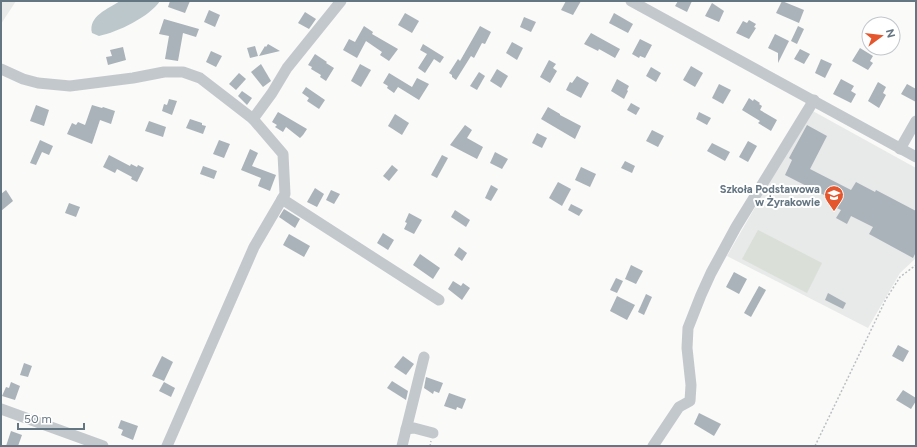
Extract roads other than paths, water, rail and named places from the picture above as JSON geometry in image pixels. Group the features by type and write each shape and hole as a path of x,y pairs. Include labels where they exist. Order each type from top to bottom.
{"street":[{"path":"253,119 272,93 287,68 341,1"},
{"path":"631,1 916,157"},
{"path":"1,68 23,79 70,86 133,78 164,72 183,72 200,78 253,119 283,154 285,194 254,247 167,446"},
{"path":"653,446 679,407 690,401 691,386 687,348 688,328 711,273 744,214 814,100"},
{"path":"900,149 916,121"},
{"path":"282,199 439,300"},
{"path":"402,446 424,357"},
{"path":"1,409 103,446"},
{"path":"406,428 414,428 433,433"}],"place":[{"name":"Szkoła Podstawowa w Żyrakowie","path":"834,212"}]}
